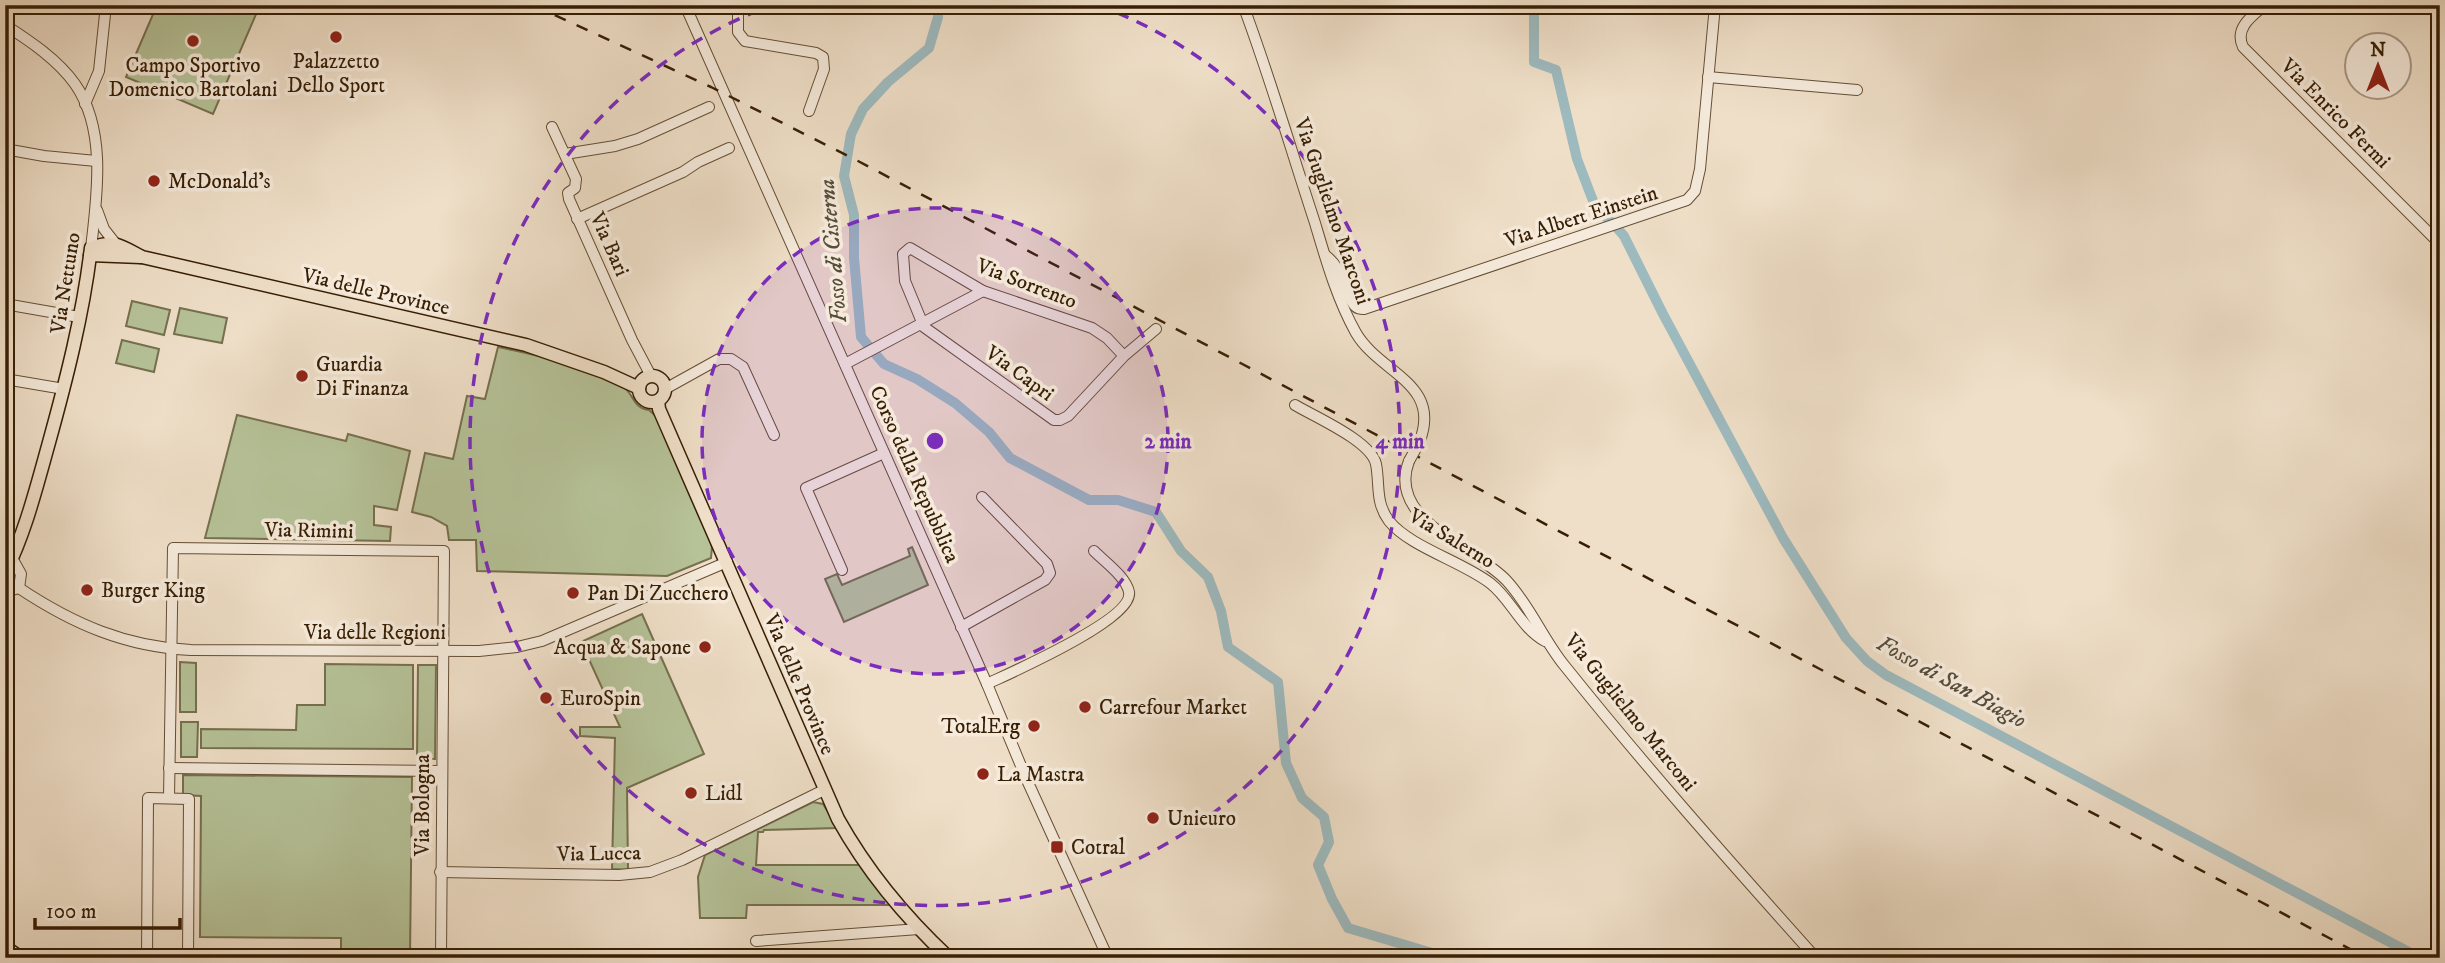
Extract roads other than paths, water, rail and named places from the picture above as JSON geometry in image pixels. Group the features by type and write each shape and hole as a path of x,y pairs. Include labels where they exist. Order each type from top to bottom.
{"main road":[{"path":"91,251 115,243"},
{"name":"Via delle Province","path":"115,243 142,257"},
{"name":"Via delle Province","path":"91,251 142,257 526,345 639,387"},
{"name":"Via Nettuno","path":"5,573 30,511 64,389 91,251"},
{"path":"651,376 662,381 665,389 658,401 650,402 643,399 639,387 642,381 651,376"},
{"name":"Via delle Province","path":"658,401 659,409 838,819 861,856 919,929 948,958"},
{"path":"5,947 20,958"}],"street":[{"path":"85,104 100,71 106,5"},
{"path":"686,6 777,5"},
{"name":"Via Guglielmo Marconi","path":"1243,5 1325,255 1346,310 1360,338 1376,356 1412,386 1422,402 1425,422 1405,474 1405,485 1414,508 1431,525 1500,574 1515,591 1568,670 1816,958"},
{"name":"Via Albert Einstein","path":"1325,255 1340,271 1355,306 1364,309 1682,202 1693,194 1699,177 1715,5"},
{"name":"Via Enrico Fermi","path":"2265,5 2242,28 2240,37 2243,47 2440,244"},
{"name":"Corso della Repubblica","path":"686,6 1108,958"},
{"path":"738,6 738,32 743,40 817,53 823,57 824,69 809,111"},
{"name":"Via Nettuno","path":"5,25 62,69 75,84 85,104 93,127 96,161 96,205 91,251"},
{"path":"1707,77 1857,90"},
{"path":"565,154 631,142 709,107"},
{"name":"Via Bari","path":"552,127 577,182 568,195 577,219 651,376"},
{"path":"577,219 683,172 729,148"},
{"path":"5,149 96,161"},
{"path":"96,205 101,223 115,243"},
{"name":"Via Sorrento","path":"922,323 905,281 902,259 910,248 983,291 1092,328 1107,338 1124,356"},
{"path":"845,364 983,291"},
{"path":"5,303 79,317"},
{"name":"Via Capri","path":"922,323 1054,420 1068,416 1124,356 1156,329"},
{"path":"665,389 719,359 735,360 743,367 774,435"},
{"path":"5,379 64,389"},
{"name":"Via Salerno","path":"1295,405 1356,441 1370,453 1375,461 1376,490 1380,505 1398,530 1488,581 1531,630 1548,643"},
{"path":"842,570 806,488 884,453"},
{"path":"961,627 1045,580 1050,573 1047,564 982,497"},
{"name":"Via Rimini","path":"171,649 173,548 201,548 444,551 443,652"},
{"path":"987,684 1082,636 1126,603 1129,595 1126,585 1094,551"},
{"path":"5,592 19,588 20,574 12,558"},
{"name":"Via delle Regioni","path":"19,588 56,612 97,632 128,642 171,649 493,651 542,641 727,562"},
{"path":"169,798 171,649"},
{"name":"Via Bologna","path":"441,958 443,652"},
{"path":"169,768 441,771"},
{"name":"Via Lucca","path":"440,872 619,875 650,872 682,860 824,790"},
{"path":"147,958 148,798 189,799 188,958"},
{"path":"756,941 919,929"}],"waterway":[{"name":"Fosso di Cisterna","path":"938,5 938,17 929,48 888,82 863,109 851,134 844,176 854,215 854,258 861,337 884,364 917,379 955,403 989,432 1010,458 1089,500 1118,500 1156,512 1181,551 1208,577 1221,611 1228,647 1278,682 1286,763 1302,798 1324,817 1329,842 1318,865 1348,928 1449,958"},
{"name":"Fosso di San Biagio","path":"1534,5 1534,62 1556,70 1577,159 1595,206 1610,221"},
{"name":"Fosso di San Biagio","path":"1617,228 1624,236 1783,538 1846,638 1867,661 1886,675 2420,958"}],"railway":[{"path":"533,5 711,87 858,161 2367,958"}],"place":[{"name":"Palazzetto Dello Sport","path":"336,37"},
{"name":"Campo Sportivo Domenico Bartolani","path":"193,41"},
{"name":"McDonald's","path":"154,181"},
{"name":"Guardia Di Finanza","path":"302,376"},
{"name":"Burger King","path":"87,590"},
{"name":"Pan Di Zucchero","path":"573,593"},
{"name":"Acqua & Sapone","path":"705,647"},
{"name":"EuroSpin","path":"546,698"},
{"name":"Carrefour Market","path":"1085,707"},
{"name":"TotalErg","path":"1034,726"},
{"name":"La Mastra","path":"983,774"},
{"name":"Lidl","path":"691,793"},
{"name":"Unieuro","path":"1153,818"},
{"name":"Cotral","path":"1057,847"}]}
